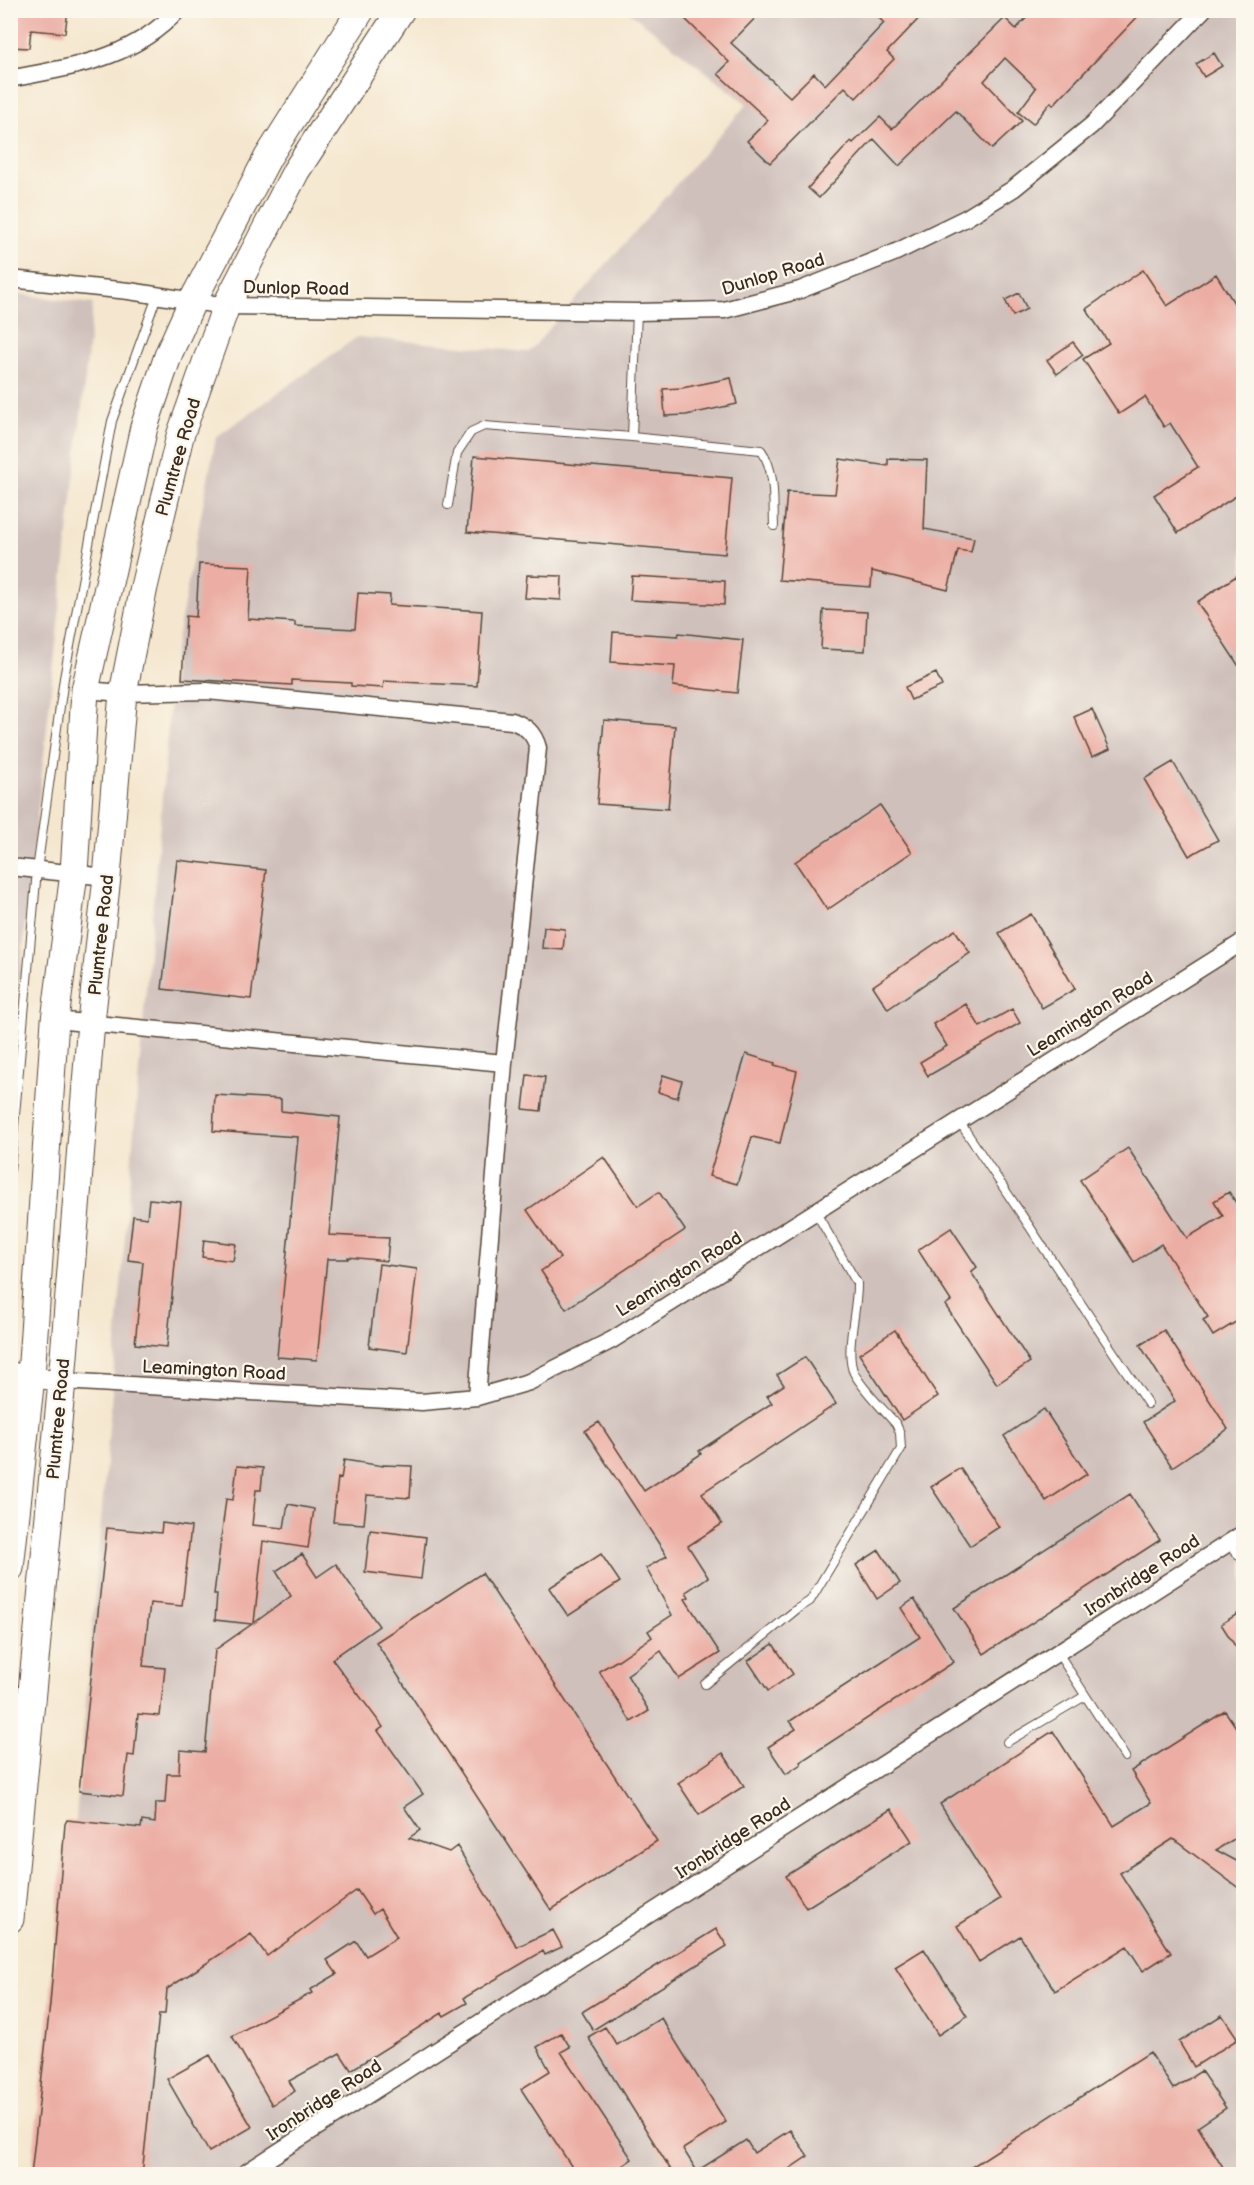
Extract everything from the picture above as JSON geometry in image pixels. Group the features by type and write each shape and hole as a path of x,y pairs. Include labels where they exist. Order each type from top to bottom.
{"highway":[{"name":"Plumtree Road","path":"10,1568 21,1375 55,1020 74,873 85,690 144,427 168,353 192,302 280,136 361,10"},
{"name":"Plumtree Road","path":"10,1919 62,1381 91,1022 107,877 123,693 144,587 180,436 226,306 296,171 401,10"}],"street":[{"path":"10,79 80,66 129,49 156,31 178,10"},
{"name":"Dunlop Road","path":"10,279 129,291 226,306 638,312 724,310 800,290 894,253 966,218 1013,189 1092,125 1203,10"},
{"path":"85,690 123,693 219,692 512,720 522,724 535,739 538,747 504,1063 477,1397"},
{"path":"10,867 107,877"},
{"name":"Leamington Road","path":"62,1381 422,1402 477,1397 529,1382 612,1340 1244,941"},
{"path":"55,1020 504,1063"},
{"path":"21,1375 62,1381"},
{"name":"Ironbridge Road","path":"244,2175 1244,1533"}],"lane":[{"path":"10,1170 37,870 64,678 112,422 157,296"},
{"path":"632,437 638,312"},
{"path":"448,505 457,453 471,432 484,426 632,437 761,450 771,469 774,526"},
{"path":"959,1121 1148,1404"},
{"path":"705,1684 810,1601 902,1449 896,1424 854,1372 850,1358 858,1296 857,1283 815,1211"},
{"path":"1228,1543 1244,1561"},
{"path":"1058,1653 1125,1757"},
{"path":"1007,1743 1085,1696"}],"shaded area":[{"path":"628,11 1243,11 1243,2174 46,2174 174,656 216,437 357,337 529,352 747,104"},
{"path":"11,293 93,304 11,1058"}],"building":[{"path":"10,10 68,10 65,33 31,30 29,48 10,47"},
{"path":"676,10 763,10 731,43 790,97 814,73 825,85 884,23 871,10 927,10 887,52 894,59 856,98 845,87 770,163 747,141 768,120 718,74 729,62"},
{"path":"1034,10 1144,10 1053,105 1051,102 1033,124 1018,112 1036,88 1005,58 984,81 1022,121 992,149 956,111 899,166 874,139 819,198 808,188 851,141 853,143 880,117 892,129 1005,18 1016,29"},
{"path":"1214,53 1222,66 1204,77 1196,64"},
{"path":"1143,270 1167,306 1216,274 1244,319 1244,491 1178,533 1154,495 1198,467 1170,423 1164,427 1145,397 1119,414 1083,359 1109,343 1086,309"},
{"path":"1019,293 1027,309 1013,316 1005,300"},
{"path":"1073,342 1083,355 1057,374 1047,360"},
{"path":"731,378 737,404 686,415 665,416 663,389 682,388"},
{"path":"474,456 732,478 725,554 467,532"},
{"path":"840,459 888,466 888,459 927,460 924,529 974,538 971,552 958,550 948,590 872,571 871,587 779,580 787,492 835,494"},
{"path":"199,564 251,566 248,619 295,622 295,626 355,629 358,593 390,595 389,605 482,611 477,686 384,681 383,688 351,686 351,683 292,680 292,685 182,679 186,616 196,617"},
{"path":"1244,571 1244,674 1197,602"},
{"path":"527,575 562,576 561,600 525,598"},
{"path":"632,576 725,581 724,605 630,600"},
{"path":"823,610 867,612 865,651 821,649"},
{"path":"613,632 678,636 679,633 743,640 737,693 673,686 675,666 611,662"},
{"path":"936,673 942,686 911,700 905,687"},
{"path":"1092,709 1110,749 1092,757 1074,717"},
{"path":"604,720 675,726 668,809 597,804"},
{"path":"1173,762 1218,840 1189,856 1144,779"},
{"path":"880,805 912,852 827,910 795,862"},
{"path":"177,860 266,870 251,999 162,989"},
{"path":"1031,914 1075,989 1042,1008 999,933"},
{"path":"544,927 565,929 563,950 542,948"},
{"path":"955,930 970,953 888,1009 873,986"},
{"path":"966,1004 980,1027 1012,1009 1020,1023 928,1076 920,1062 947,1046 933,1024"},
{"path":"746,1054 797,1071 780,1143 752,1137 737,1184 709,1176"},
{"path":"527,1075 545,1077 541,1111 523,1109"},
{"path":"663,1075 682,1081 677,1098 658,1092"},
{"path":"215,1095 281,1099 281,1111 340,1117 329,1235 389,1238 387,1261 348,1257 348,1259 327,1259 317,1360 277,1357 298,1137 213,1131"},
{"path":"1128,1148 1187,1238 1223,1216 1214,1201 1229,1192 1244,1215 1244,1317 1213,1336 1203,1320 1208,1317 1161,1244 1134,1262 1080,1180"},
{"path":"604,1157 638,1206 659,1192 685,1230 566,1309 541,1271 560,1258 527,1210"},
{"path":"149,1199 181,1202 167,1347 135,1344 143,1262 128,1260 133,1216 147,1218"},
{"path":"951,1228 977,1267 971,1272 1030,1362 997,1384 945,1305 951,1301 918,1250"},
{"path":"204,1240 236,1244 233,1261 202,1257"},
{"path":"379,1264 417,1269 407,1352 369,1347"},
{"path":"895,1330 938,1396 902,1420 859,1354"},
{"path":"1164,1330 1228,1429 1172,1467 1143,1422 1175,1401 1140,1345"},
{"path":"805,1357 836,1404 702,1493 722,1524 688,1546 708,1577 686,1592 689,1597 685,1599 720,1653 679,1679 661,1651 627,1675 649,1711 631,1722 599,1671 652,1637 648,1631 672,1615 646,1568 667,1556 585,1431 599,1422 644,1491 701,1454 699,1451 772,1403 767,1396 784,1385 777,1375"},
{"path":"1044,1409 1087,1474 1046,1501 1004,1436"},
{"path":"344,1460 383,1466 412,1466 410,1498 367,1495 364,1524 333,1522 338,1478 341,1479"},
{"path":"237,1466 263,1468 261,1490 256,1490 252,1525 284,1528 288,1504 314,1509 308,1548 263,1541 254,1623 291,1596 276,1571 302,1554 317,1577 336,1564 379,1626 332,1659 383,1727 378,1731 423,1794 404,1807 420,1830 409,1838 449,1852 457,1846 517,1947 553,1930 562,1947 545,1955 543,1951 464,1998 467,2003 444,2016 442,2013 351,2070 340,2053 289,2081 295,2091 272,2105 232,2036 312,1993 310,1990 337,1974 327,1960 356,1941 366,1956 397,1937 380,1909 373,1914 357,1890 267,1956 251,1934 167,1989 165,2014 159,2014 142,2175 31,2175 50,2004 65,1824 67,1820 141,1828 142,1821 155,1823 156,1803 165,1803 167,1774 179,1774 180,1750 205,1752 215,1650 252,1624 215,1620 217,1594 214,1594 226,1499 233,1500"},
{"path":"960,1468 999,1527 970,1546 931,1487"},
{"path":"1130,1494 1160,1540 984,1654 954,1608"},
{"path":"162,1523 191,1527 182,1606 150,1603 143,1666 165,1668 160,1716 138,1714 134,1756 128,1755 123,1796 79,1791 107,1528 161,1533"},
{"path":"370,1530 426,1537 421,1579 365,1572"},
{"path":"879,1550 900,1583 877,1599 856,1565"},
{"path":"601,1554 620,1582 568,1616 549,1588"},
{"path":"482,1573 657,1841 551,1910 376,1642"},
{"path":"914,1599 954,1662 800,1762 801,1764 786,1774 768,1747 796,1729 790,1721 920,1637 901,1608"},
{"path":"1244,1610 1244,1660 1221,1624"},
{"path":"773,1644 793,1674 768,1691 748,1661"},
{"path":"1225,1711 1244,1739 1244,1833 1216,1850 1244,1865 1244,1892 1173,1839 1120,1873 1171,1953 1143,1971 1127,1946 1055,1991 1020,1936 979,1962 957,1926 1000,1899 940,1804 1053,1731 1114,1826 1151,1803 1131,1771"},
{"path":"723,1753 744,1786 699,1815 678,1783"},
{"path":"891,1809 912,1841 806,1908 786,1876"},
{"path":"716,1929 727,1946 593,2030 582,2012"},
{"path":"924,1949 967,2016 938,2035 895,1967"},
{"path":"1222,2015 1238,2039 1194,2067 1179,2042"},
{"path":"661,2018 726,2122 683,2149 697,2171 746,2140 754,2153 790,2130 808,2156 780,2175 674,2175 588,2037 605,2027 617,2045"},
{"path":"561,2033 570,2047 561,2052 632,2159 609,2175 577,2175 521,2089 550,2071 537,2047"},
{"path":"1150,2052 1173,2089 1201,2071 1226,2108 1198,2127 1228,2175 959,2175"},
{"path":"210,2055 252,2127 209,2152 167,2079"}]}
